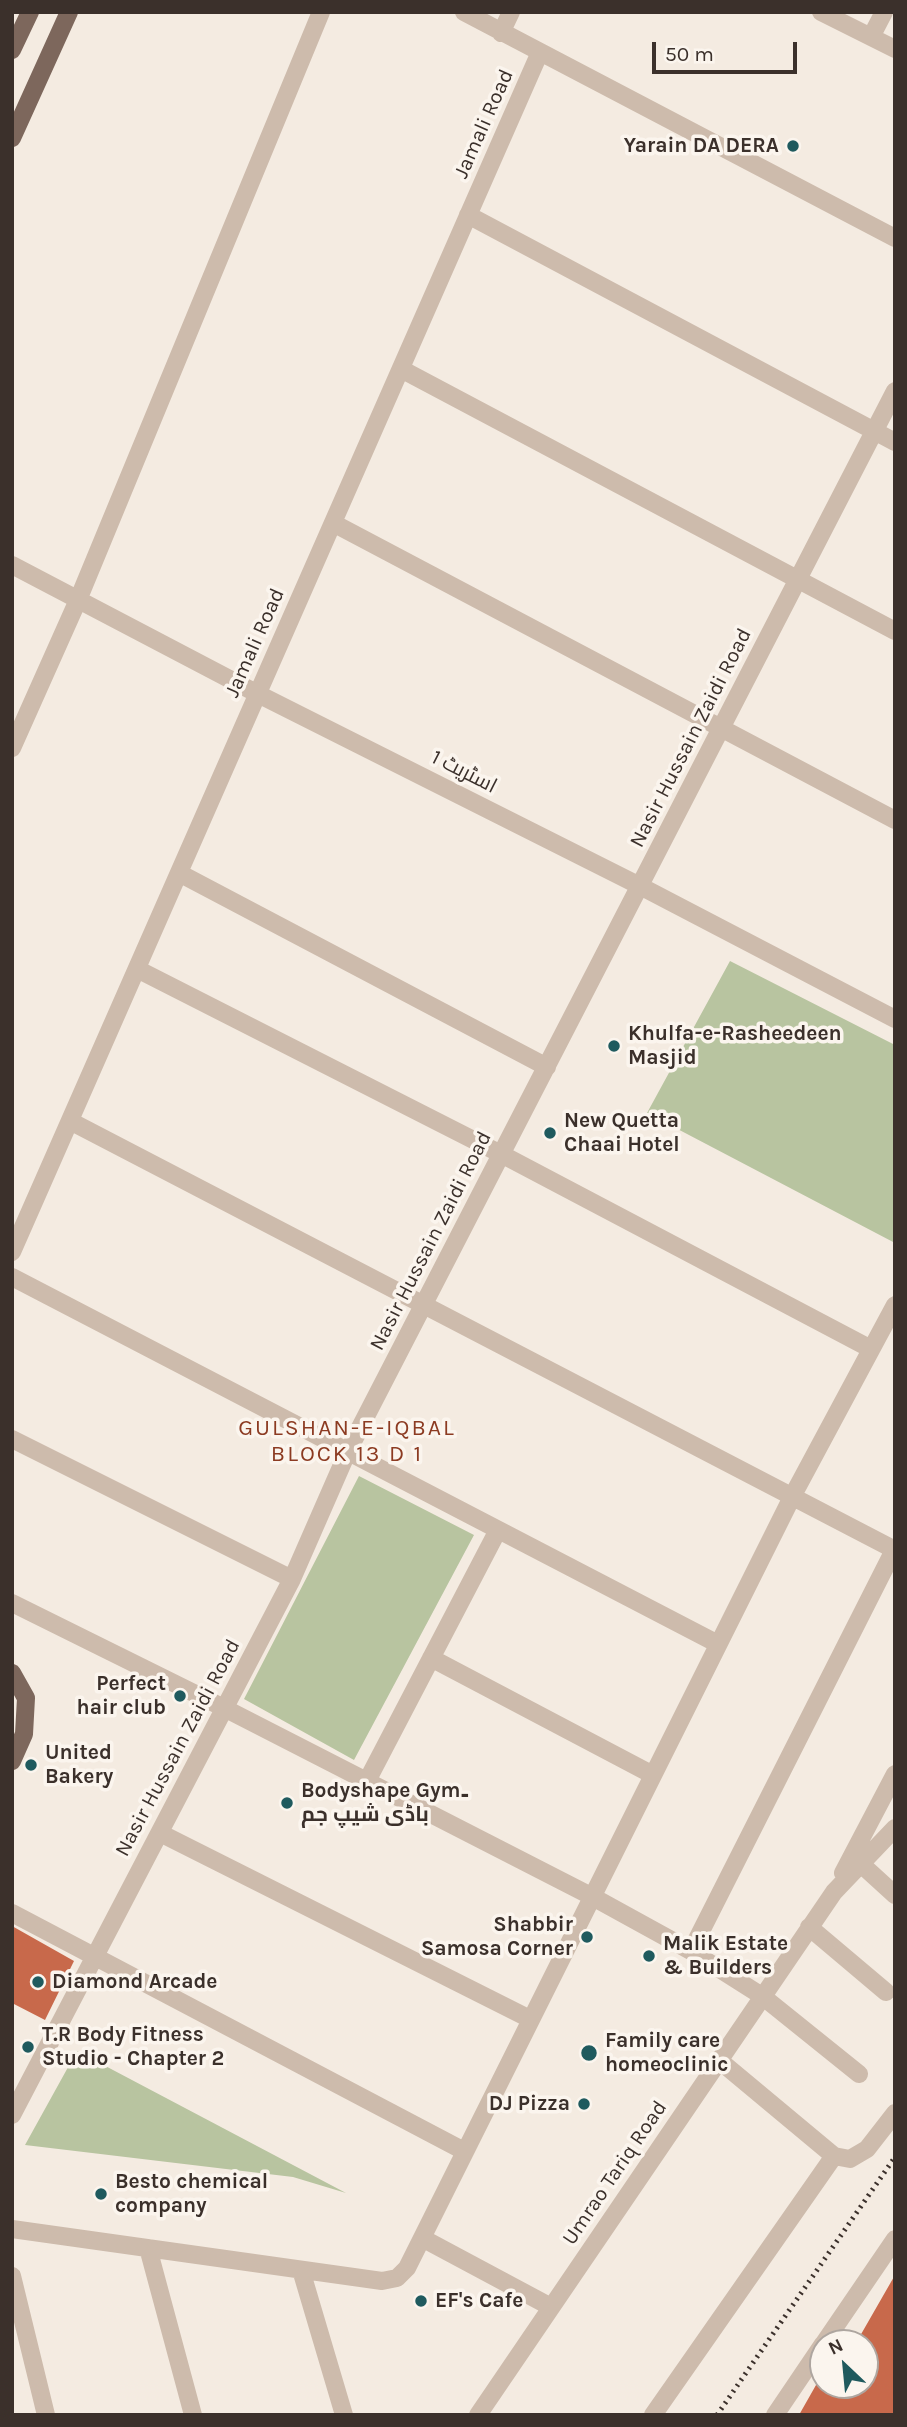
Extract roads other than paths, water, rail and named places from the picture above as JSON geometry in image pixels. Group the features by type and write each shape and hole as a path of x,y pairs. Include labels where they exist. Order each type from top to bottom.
{"main road":[{"path":"12,50 30,12"},
{"path":"12,138 69,12"},
{"path":"12,1674 26,1698 24,1734 12,1761"}],"street":[{"path":"12,748 78,600 321,12"},
{"path":"464,12 895,238"},
{"path":"501,33 510,12"},
{"path":"821,12 895,49"},
{"path":"871,37 884,12"},
{"name":"Jamali Road","path":"12,1252 540,52"},
{"path":"468,215 895,442"},
{"path":"401,369 895,631"},
{"name":"Nasir Hussain Zaidi Road","path":"12,2115 292,1579 348,1451 895,391"},
{"path":"333,523 895,820"},
{"name":"اسٹریٹ 1","path":"12,565 258,694 895,1018"},
{"path":"179,873 547,1067"},
{"path":"137,969 501,1154 871,1349"},
{"path":"70,1121 895,1549 691,1951"},
{"path":"12,1277 718,1644"},
{"path":"12,2229 382,2281 397,2278 407,2267 422,2238 792,1497 895,1305"},
{"path":"12,1439 292,1579"},
{"path":"367,1781 498,1530"},
{"path":"12,1603 592,1896 691,1951 761,1996 859,2074"},
{"path":"431,1658 653,1775"},
{"path":"834,1892 895,1774"},
{"name":"Umrao Tariq Road","path":"478,2415 809,1927 834,1892 895,1828"},
{"path":"160,1833 530,2019"},
{"path":"860,1864 895,1895"},
{"path":"12,1913 464,2151"},
{"path":"809,1927 886,1992"},
{"path":"720,2061 834,2156 850,2159 867,2149 895,2113"},
{"path":"653,2415 834,2156"},
{"path":"422,2238 551,2307"},
{"path":"833,2329 895,2239"},
{"path":"148,2248 193,2415"},
{"path":"301,2270 344,2415"},
{"path":"12,2276 46,2415"},
{"path":"777,2414 809,2365"}],"railway":[{"path":"717,2415 895,2157"}],"place":[{"name":"Yarain DA DERA","path":"793,146"},
{"name":"Khulfa-e-Rasheedeen Masjid","path":"614,1046"},
{"name":"New Quetta Chaai Hotel","path":"550,1133"},
{"name":"Perfect hair club","path":"180,1696"},
{"name":"United Bakery","path":"31,1765"},
{"name":"Bodyshape Gym۔ باڈی شیپ جم","path":"287,1803"},
{"name":"Shabbir Samosa Corner","path":"587,1937"},
{"name":"Malik Estate & Builders","path":"649,1956"},
{"name":"Diamond Arcade","path":"38,1982"},
{"name":"T.R Body Fitness Studio - Chapter 2","path":"28,2047"},
{"name":"Family care homeoclinic","path":"589,2053"},
{"name":"DJ Pizza","path":"584,2104"},
{"name":"Besto chemical company","path":"101,2194"},
{"name":"EF's Cafe","path":"421,2301"}],"district":[{"name":"GULSHAN-E-IQBAL BLOCK 13 D 1","path":"347,1441"}]}
